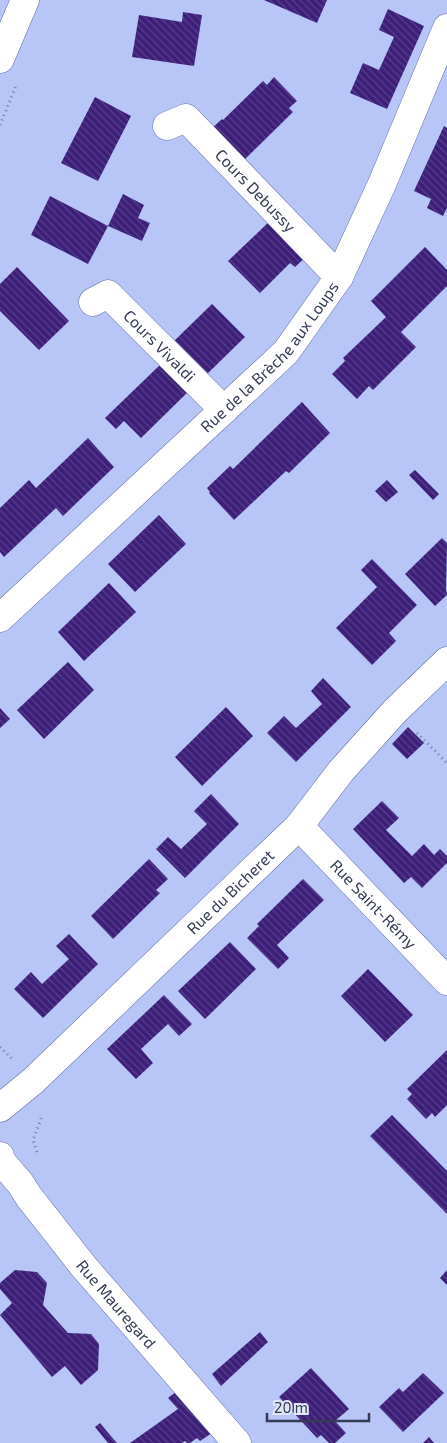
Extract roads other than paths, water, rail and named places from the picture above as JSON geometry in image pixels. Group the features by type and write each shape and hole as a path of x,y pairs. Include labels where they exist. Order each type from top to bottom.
{"street":[{"path":"0,59 25,0"},
{"name":"Rue de la Brèche aux Loups","path":"0,618 286,352 339,277 442,56 447,28"},
{"name":"Cours Debussy","path":"167,126 186,118 339,277"},
{"name":"Cours Vivaldi","path":"93,302 108,294 224,410"},
{"name":"Rue du Bicheret","path":"0,1108 33,1080 298,826 341,771 395,711 447,661"},
{"name":"Rue Saint-Rémy","path":"298,826 447,981"},
{"name":"Rue Mauregard","path":"0,1160 84,1267 238,1443"}]}
